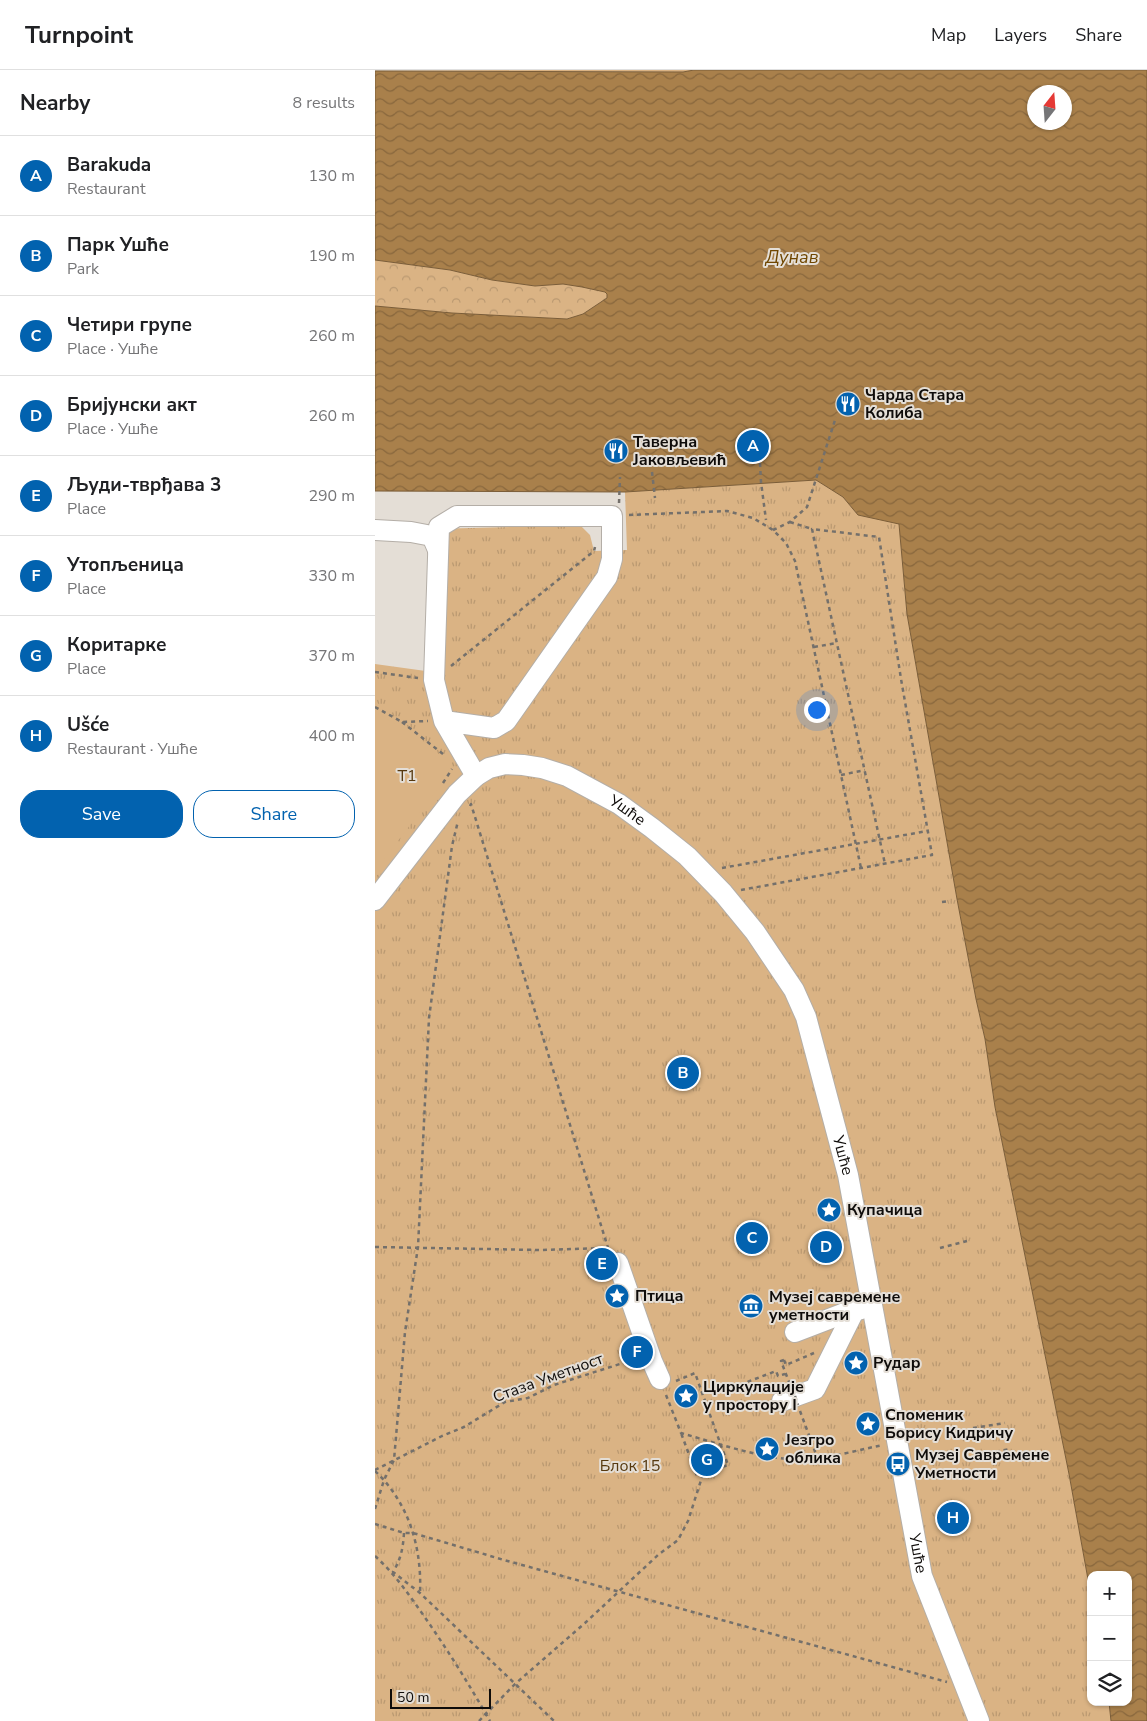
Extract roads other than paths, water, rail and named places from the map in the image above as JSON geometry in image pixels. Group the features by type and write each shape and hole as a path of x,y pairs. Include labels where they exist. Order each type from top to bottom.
{"street":[{"path":"444,721 494,728 506,721 607,577 612,559 612,516 457,516 439,527 434,680 444,721 476,776"},
{"path":"375,530 411,532 432,536 438,550"},
{"name":"Ушће","path":"375,900 457,794 476,776 489,768 505,764 523,765 542,768 567,776 619,804 653,828 687,856 723,893 755,932 783,972 795,992 806,1017 848,1175 862,1308 897,1442 922,1576 979,1721"},
{"path":"613,1255 661,1383"},
{"path":"795,1332 862,1308"},
{"path":"792,1401 815,1389 862,1308"}],"water":[{"name":"Дунав","path":"1147,70 1147,1721 1111,1721 1109,1706 1132,1706 1132,1571 1087,1571 1087,1574 1069,1474 995,1107 985,1039 957,899 907,614 899,524 858,515 843,497 816,480 625,492 375,491 375,306 452,313 567,319 583,314 607,298 607,294 605,292 563,284 535,286 492,280 450,270 375,260 375,71"}],"place":[{"name":"Чарда Стара Колиба","path":"848,404"},
{"name":"Barakuda","path":"753,446"},
{"name":"Таверна Јаковљевић","path":"616,451"},
{"name":"Парк Ушће","path":"683,1073"},
{"name":"Купачица","path":"829,1210"},
{"name":"Четири групе","path":"752,1238"},
{"name":"Бријунски акт","path":"826,1247"},
{"name":"Људи-тврђава 3","path":"602,1264"},
{"name":"Птица","path":"617,1296"},
{"name":"Музеј савремене уметности","path":"751,1306"},
{"name":"Утопљеница","path":"637,1352"},
{"name":"Рудар","path":"856,1363"},
{"name":"Циркулације у простору I","path":"686,1396"},
{"name":"Споменик Борису Кидричу","path":"868,1424"},
{"name":"Језгро облика","path":"767,1449"},
{"name":"Коритарке","path":"707,1460"},
{"name":"Музеј Савремене Уметности","path":"898,1464"},
{"name":"Ušće","path":"953,1518"}],"park label":[{"name":"Т1","path":"407,776"},
{"name":"Блок 15","path":"630,1466"}]}
